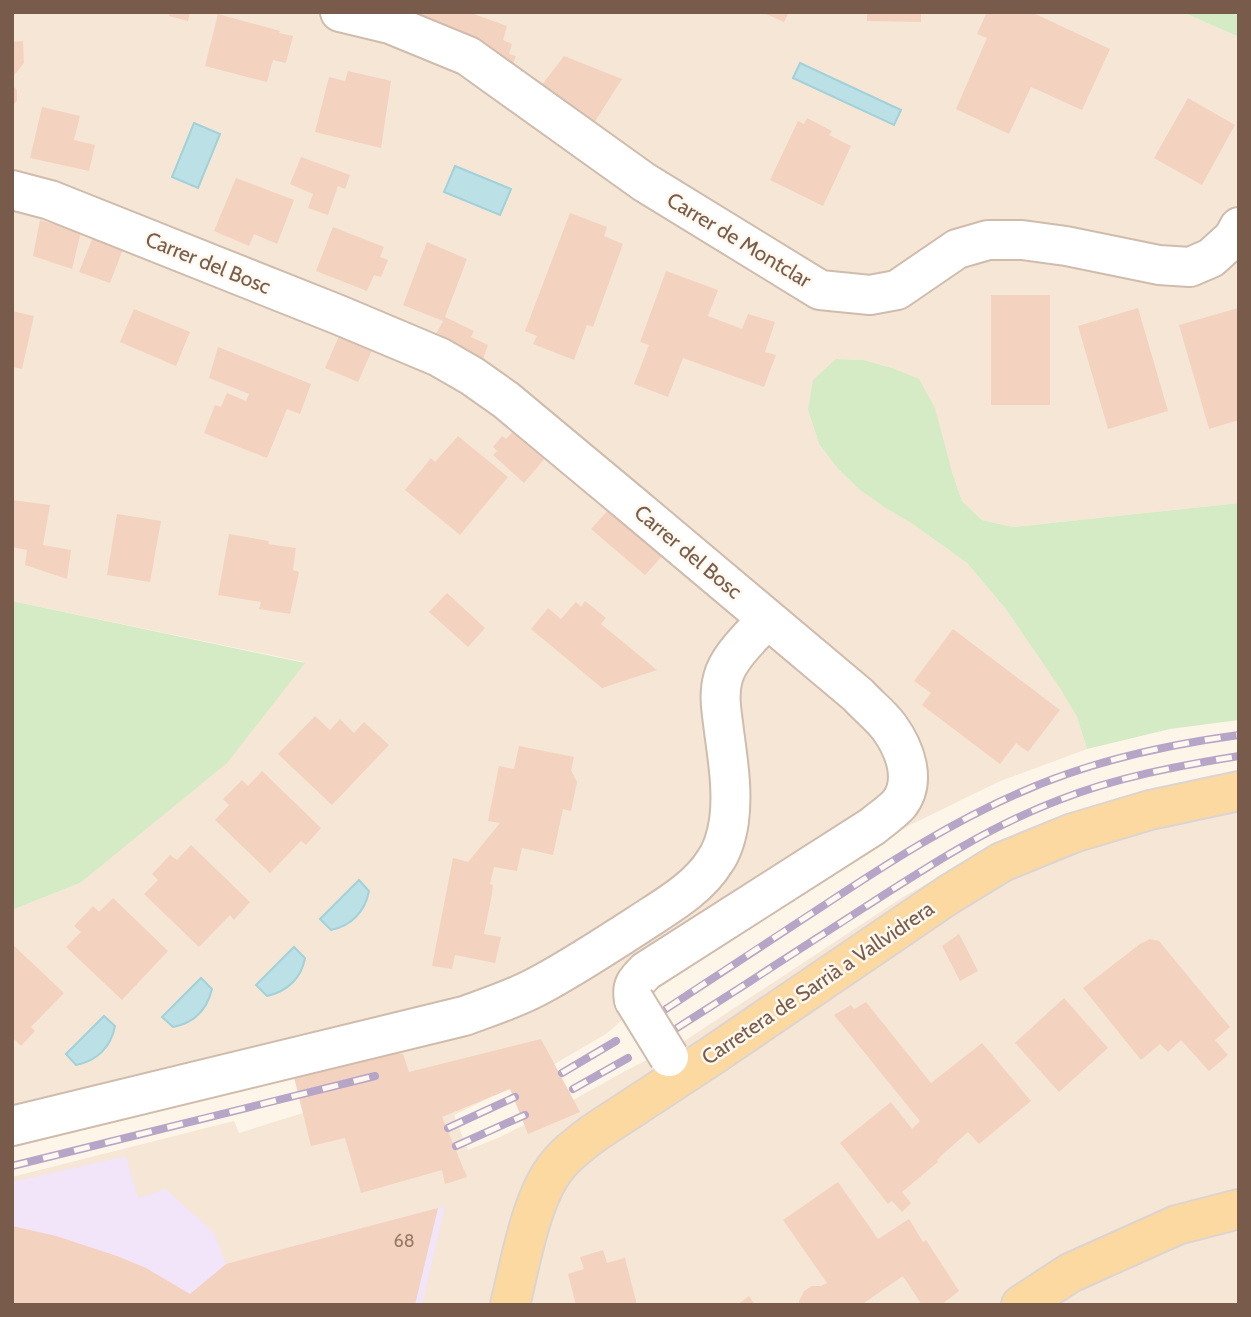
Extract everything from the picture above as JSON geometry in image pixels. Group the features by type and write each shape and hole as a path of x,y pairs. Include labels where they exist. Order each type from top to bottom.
{"main road":[{"name":"Carretera de Sarrià a Vallvidrera","path":"510,1305 542,1190 557,1166 576,1147 675,1066 1002,862 1086,829 1150,810 1239,791"},
{"path":"1021,1305 1070,1273 1177,1225 1239,1209"}],"street":[{"name":"Carrer de Montclar","path":"340,12 390,24 468,56 644,182 820,289 870,295 897,290 957,248 988,240 1022,240 1159,265 1190,267 1211,258 1233,238 1239,228"},
{"name":"Carrer del Bosc","path":"12,190 50,200 339,315 439,357 472,376 506,400 858,695 889,726 904,754 907,768 908,779 898,806 873,825 646,971 637,980 632,990 634,1000 675,1066"},
{"path":"12,1126 464,1016 505,1002 539,986 673,901 700,879 716,860 725,839 731,798 720,699 723,676 736,653 767,619"}],"shaded area":[{"path":"12,12 1182,12 1239,37 1239,503 1013,527 982,520 962,501 952,472 892,368 864,360 836,359 808,410 819,444 838,469 860,490 967,563 1005,608 1077,717 1087,749 998,782 908,826 660,987 606,1034 532,1077 454,1115 468,1150 500,1137 686,1040 903,897 1019,833 1093,807 1239,776 1239,1305 12,1305 12,1177 234,1121 239,1133 303,1113 294,1077 12,1148 12,910 80,883 304,662 12,601"},
{"path":"126,1156 138,1198 166,1189 214,1233 226,1264 445,1206 422,1305 12,1305 12,1182"}],"green space":[{"path":"1182,12 1239,12 1239,37"},
{"path":"836,359 864,360 919,379 935,408 962,501 982,520 1013,527 1239,503 1239,720 1170,729 1087,749 1077,717 1061,690 1005,608 967,563 860,490 838,469 819,444 808,410 813,380"},
{"path":"12,601 305,663 227,763 80,883 12,910"}],"water":[{"path":"800,63 901,110 894,125 793,78"},
{"path":"194,123 220,134 198,188 172,177"},
{"path":"455,166 511,189 500,215 444,192"},
{"path":"359,880 369,891 364,905 351,921 331,930 320,919"},
{"path":"294,947 305,958 300,972 287,987 267,996 256,985"},
{"path":"201,978 212,989 207,1003 193,1019 173,1027 162,1017"},
{"path":"104,1016 115,1026 106,1047 97,1056 76,1065 66,1054"}],"building":[{"path":"170,12 190,12 188,21 169,16"},
{"path":"421,12 468,12 507,26 503,40 512,44 509,54 516,56 512,67 419,19"},
{"path":"762,12 789,12 784,22"},
{"path":"867,12 921,12 921,22 867,21"},
{"path":"987,12 1031,12 1110,49 1082,110 1031,87 1009,134 956,109 987,38 977,34"},
{"path":"218,14 293,36 286,63 273,60 267,82 205,66"},
{"path":"23,41 24,63 12,78 12,42"},
{"path":"564,56 622,79 594,123 541,86"},
{"path":"348,71 391,81 381,148 315,132 329,77 345,81"},
{"path":"12,85 17,90 17,101 12,106"},
{"path":"1188,98 1235,125 1202,185 1154,158"},
{"path":"42,107 80,116 74,140 95,145 89,171 30,158"},
{"path":"807,118 832,131 829,135 851,146 823,206 770,180 798,121 804,124"},
{"path":"301,157 350,175 345,189 338,186 328,215 308,208 313,194 290,184"},
{"path":"236,178 294,200 277,244 254,234 249,246 214,231"},
{"path":"570,213 607,227 604,236 623,244 593,327 587,325 574,360 533,344 537,336 525,331"},
{"path":"40,220 81,232 72,269 33,256"},
{"path":"333,227 384,247 380,257 388,260 381,277 374,275 367,291 316,271"},
{"path":"93,237 123,249 110,283 79,272"},
{"path":"427,242 467,259 445,317 474,331 471,337 488,345 483,359 435,336 443,321 403,305"},
{"path":"666,271 718,290 708,316 742,329 748,314 775,322 765,352 776,355 764,387 683,358 668,397 634,384 649,345 640,342"},
{"path":"991,295 1050,295 1050,405 991,405"},
{"path":"1138,308 1168,411 1108,429 1078,326"},
{"path":"1238,308 1239,420 1209,429 1179,325"},
{"path":"134,309 190,332 176,366 120,342"},
{"path":"12,311 34,316 22,369 12,367"},
{"path":"339,336 372,350 358,382 325,368"},
{"path":"218,347 311,384 300,414 287,409 267,458 204,433 215,405 221,407 227,393 246,401 249,394 209,378"},
{"path":"514,430 546,457 524,483 493,455 497,451 493,447 502,436 506,439"},
{"path":"458,436 508,477 460,535 405,490 431,458 435,462"},
{"path":"12,500 50,505 43,545 71,550 67,579 25,565 27,550 12,547"},
{"path":"609,509 663,555 645,575 591,529"},
{"path":"117,514 161,521 150,582 107,575"},
{"path":"229,534 296,548 293,570 299,572 290,614 259,609 261,602 218,595"},
{"path":"447,593 485,628 468,647 429,612"},
{"path":"585,601 606,618 601,624 657,670 602,688 531,629 548,608 561,619 576,602 581,607"},
{"path":"953,629 1060,710 1028,752 1016,743 1000,764 922,705 931,693 914,681"},
{"path":"315,716 330,730 340,719 354,733 364,722 389,745 332,805 278,754"},
{"path":"519,746 574,757 571,770 577,782 571,811 563,809 553,855 522,848 517,871 494,867 484,934 501,937 495,963 455,955 452,969 432,966 453,858 468,862 500,823 488,821 499,766 514,769"},
{"path":"262,771 321,828 306,845 301,841 270,873 215,820 229,805 223,799 242,780 248,786"},
{"path":"191,845 250,902 234,920 230,915 199,947 144,894 158,880 152,874 170,855 177,860"},
{"path":"113,898 168,951 122,1000 66,947 81,932 74,926 93,906 99,912"},
{"path":"959,934 978,971 960,981 942,946"},
{"path":"1150,939 1159,941 1230,1027 1215,1040 1228,1055 1209,1071 1181,1040 1168,1052 1160,1044 1141,1060 1083,988"},
{"path":"12,944 64,993 31,1027 35,1031 21,1046 12,1037"},
{"path":"1064,998 1108,1048 1059,1092 1015,1043"},
{"path":"866,1002 931,1083 982,1043 1031,1101 979,1144 968,1132 902,1192 911,1203 902,1212 892,1201 888,1204 840,1143 891,1102 912,1129 920,1121 834,1015 851,1005 854,1009"},
{"path":"541,1039 580,1112 528,1134 510,1089 442,1117 467,1177 445,1184 442,1170 361,1193 345,1138 311,1146 294,1077 391,1053 403,1054 409,1072"},
{"path":"838,1182 878,1239 909,1219 959,1291 941,1305 922,1305 903,1276 861,1305 799,1305 804,1291 827,1283 783,1220"},
{"path":"438,1208 415,1305 12,1305 12,1226 56,1236 117,1256 146,1268 190,1294 226,1264"},
{"path":"603,1250 607,1263 625,1258 637,1305 576,1305 568,1274 584,1269 580,1257"},
{"path":"749,1296 755,1305 737,1305"}],"railway":[{"path":"666,1009 896,859 993,805 1045,782 1099,764 1183,744 1239,735"},
{"path":"677,1028 912,877 1008,822 1033,810 1103,785 1171,768 1239,756"},
{"path":"562,1073 616,1041"},
{"path":"573,1089 628,1058"},
{"path":"12,1166 375,1076"},
{"path":"448,1128 515,1097"},
{"path":"456,1146 525,1115"}]}
